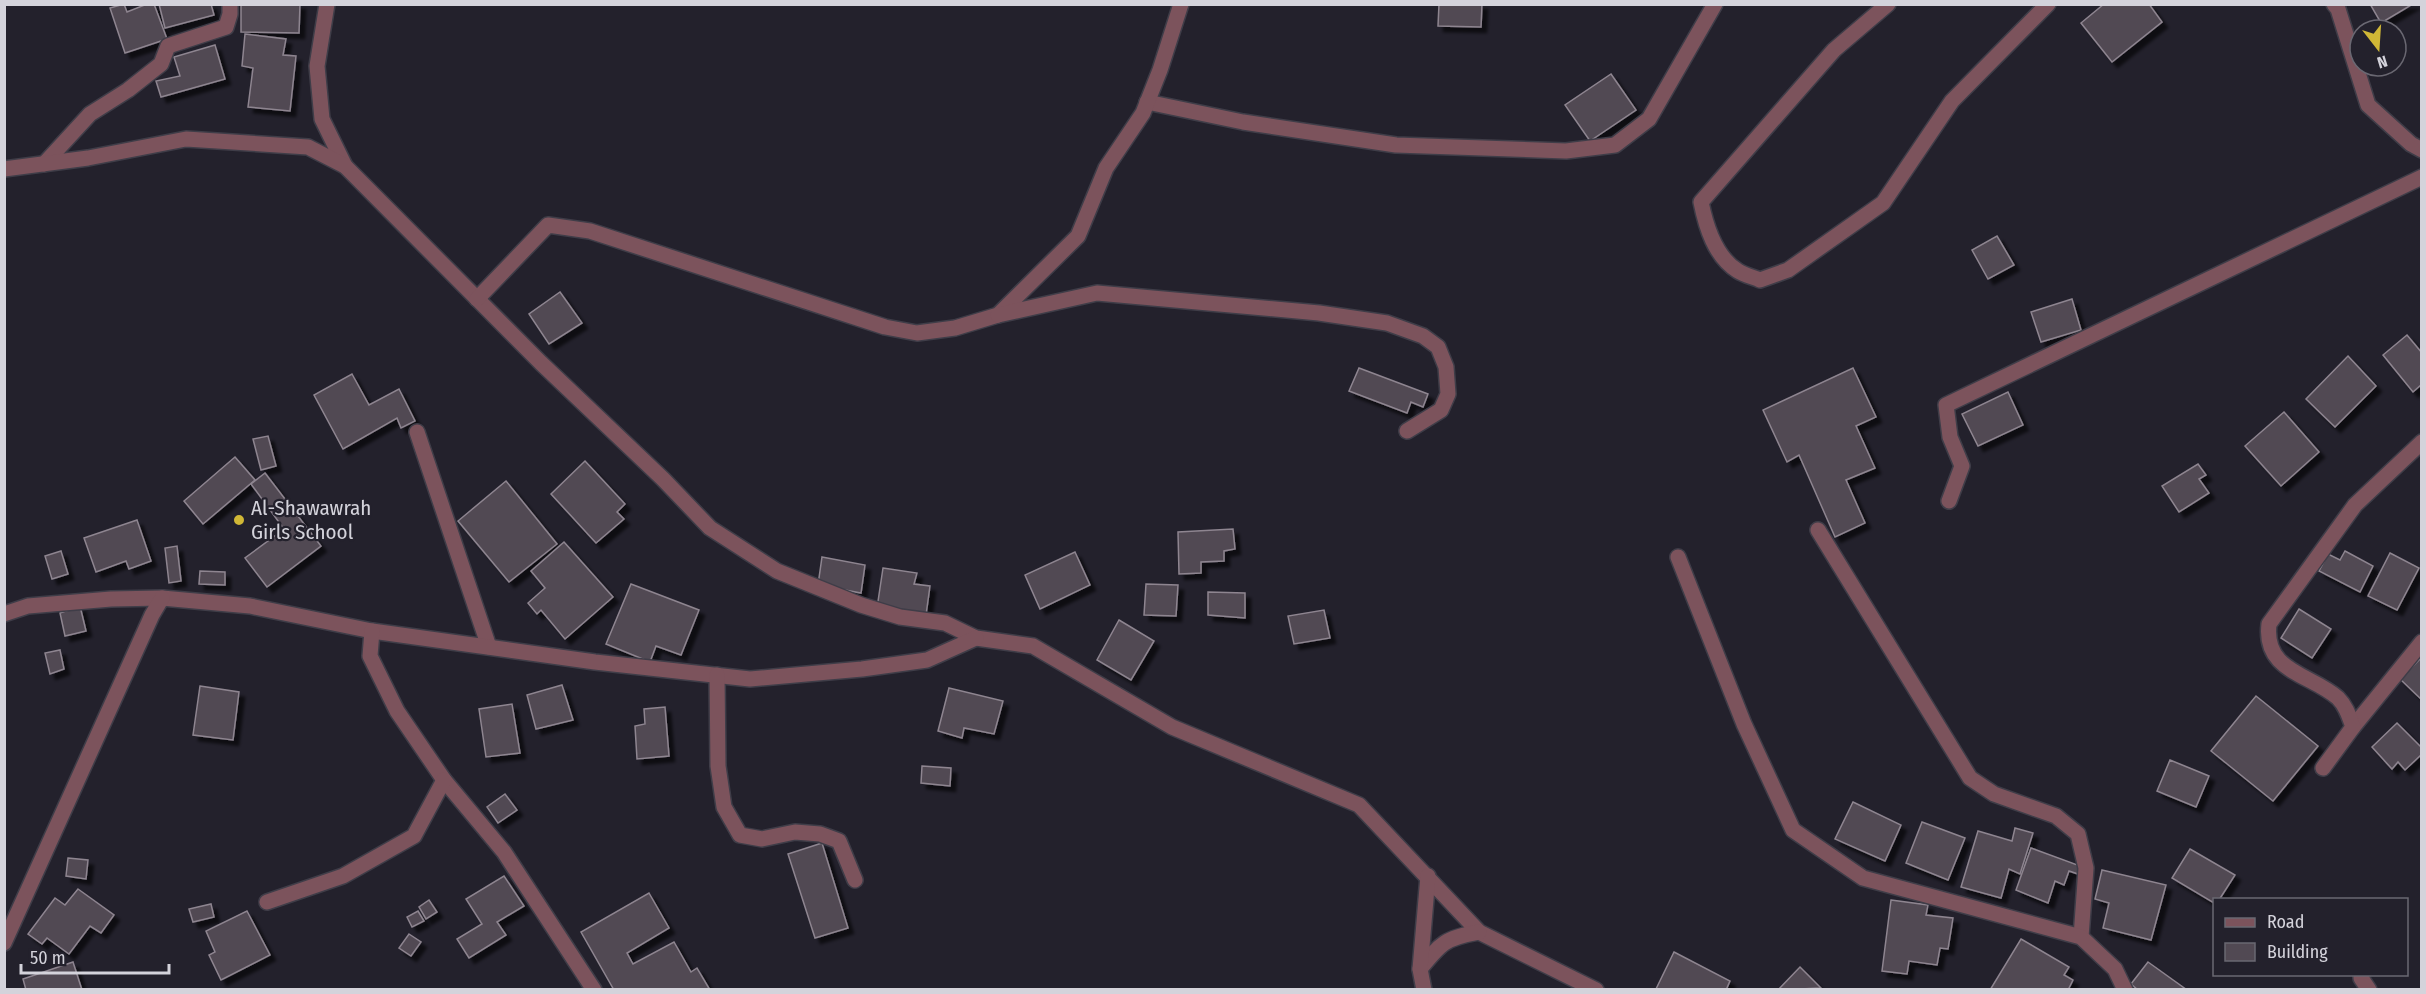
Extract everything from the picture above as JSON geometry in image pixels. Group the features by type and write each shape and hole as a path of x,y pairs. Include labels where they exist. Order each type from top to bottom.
{"street":[{"path":"44,164 90,114 128,90 161,64 168,46 226,27 230,4"},
{"path":"327,4 317,66 322,119 345,166"},
{"path":"998,315 1078,236 1106,168 1143,112 1160,70 1181,4"},
{"path":"1147,102 1244,122 1396,145 1566,151 1615,145 1649,119 1715,4"},
{"path":"1888,4 1834,50 1701,202 1705,222 1720,256 1738,271 1760,280 1788,270 1883,203 1952,101 2048,4"},
{"path":"2334,4 2338,9 2367,105 2421,150"},
{"path":"4,169 186,139 308,147 345,166 710,528 777,572 861,605 900,617 945,623 976,638 1033,646 1172,727 1359,805 1479,932 1596,990"},
{"path":"1949,501 1962,466 1950,437 1946,405 2421,177"},
{"path":"477,299 548,225 590,231 885,327 917,333 955,328 998,315 1098,293 1319,313 1387,322 1424,336 1438,347 1446,368 1448,394 1441,410 1407,431"},
{"path":"417,432 489,647"},
{"path":"2353,727 2346,706 2336,696 2296,674 2278,659 2267,638 2269,624 2355,505 2421,442"},
{"path":"1818,530 1970,778 1994,794 2056,816 2079,834 2086,868 2081,937"},
{"path":"1677,557 1744,724 1793,830 1863,878 2081,937 2115,969 2125,990"},
{"path":"4,614 28,606 111,599 162,598 250,606 372,631 595,662 750,678 862,669 927,660 976,638"},
{"path":"4,943 152,615 162,598"},
{"path":"372,631 370,656 397,711 444,780 504,852 594,990"},
{"path":"2323,768 2421,642"},
{"path":"717,675 718,766 724,807 741,835 762,839 795,832 820,834 839,841 855,880"},
{"path":"267,902 343,876 414,836 444,780"},
{"path":"1424,990 1420,969 1428,876"},
{"path":"1420,969 1438,947 1453,937 1479,932"}],"building":[{"path":"124,4 127,12 147,4 154,4 167,39 125,53 110,8"},
{"path":"159,4 211,4 214,15 165,28"},
{"path":"241,4 300,4 299,33 241,32"},
{"path":"1439,4 1482,4 1481,27 1438,26"},
{"path":"2104,4 2149,4 2162,22 2112,62 2081,23"},
{"path":"2370,4 2413,4 2389,18 2378,18"},
{"path":"245,34 286,39 283,55 296,56 290,111 248,107 253,68 242,66"},
{"path":"215,45 225,79 161,97 156,81 180,76 174,57"},
{"path":"1611,74 1636,110 1590,141 1565,105"},
{"path":"1997,236 2014,265 1988,279 1972,250"},
{"path":"560,292 582,323 549,344 529,314"},
{"path":"2072,299 2081,330 2041,342 2031,312"},
{"path":"2407,335 2422,353 2422,384 2413,392 2383,355"},
{"path":"2348,356 2376,386 2335,427 2306,399"},
{"path":"1359,368 1428,394 1423,407 1411,402 1407,413 1349,391"},
{"path":"1853,368 1876,417 1856,426 1875,468 1846,480 1865,523 1835,537 1799,455 1787,462 1763,410"},
{"path":"352,374 369,405 399,389 415,421 401,428 397,418 343,449 314,395"},
{"path":"2008,392 2023,425 1978,446 1962,414"},
{"path":"2284,412 2319,452 2281,486 2245,446"},
{"path":"268,436 276,466 261,470 253,439"},
{"path":"235,457 255,480 203,524 184,501"},
{"path":"585,461 625,504 617,512 624,519 596,543 551,494"},
{"path":"2198,464 2206,475 2199,479 2209,493 2179,512 2162,486"},
{"path":"265,473 321,546 267,587 245,558 284,529 251,484"},
{"path":"506,481 557,544 509,582 458,521"},
{"path":"137,520 151,561 129,569 126,561 96,572 84,538"},
{"path":"1233,529 1235,549 1224,551 1224,561 1201,562 1201,573 1179,574 1178,532"},
{"path":"564,542 613,597 565,639 541,610 537,614 528,603 545,588 531,571"},
{"path":"177,546 181,581 169,583 165,548"},
{"path":"61,551 68,574 52,579 45,556"},
{"path":"2345,551 2373,566 2360,592 2319,571 2328,554 2340,560"},
{"path":"1075,552 1090,585 1040,609 1025,575"},
{"path":"2390,553 2419,568 2397,610 2368,596"},
{"path":"822,557 865,565 861,593 818,585"},
{"path":"883,568 917,573 914,584 930,586 926,615 877,608"},
{"path":"200,571 225,572 225,585 199,584"},
{"path":"631,584 699,610 681,655 656,646 650,662 606,644"},
{"path":"1146,584 1178,585 1176,616 1144,615"},
{"path":"1208,592 1245,593 1245,618 1208,615"},
{"path":"80,606 86,631 65,636 60,613"},
{"path":"2299,609 2331,629 2312,658 2281,638"},
{"path":"1324,610 1330,638 1294,644 1288,616"},
{"path":"1119,620 1154,641 1131,680 1097,660"},
{"path":"60,650 64,669 50,674 45,653"},
{"path":"2422,657 2422,700 2400,679"},
{"path":"562,685 573,720 536,729 527,695"},
{"path":"200,686 239,692 233,740 193,735"},
{"path":"949,688 1003,701 994,734 964,728 962,738 938,731"},
{"path":"2256,696 2318,746 2273,801 2211,751"},
{"path":"512,704 520,753 486,757 479,709"},
{"path":"665,707 669,756 637,759 635,726 645,724 644,709"},
{"path":"2397,723 2422,748 2422,754 2405,770 2398,762 2392,769 2372,747"},
{"path":"2170,760 2209,776 2196,807 2157,791"},
{"path":"922,766 951,768 950,786 921,783"},
{"path":"505,794 517,810 498,823 487,807"},
{"path":"1853,802 1901,825 1885,861 1835,839"},
{"path":"1922,822 1965,838 1948,880 1906,863"},
{"path":"2015,828 2033,833 2020,874 2009,869 2001,898 1961,887 1978,831 2012,841"},
{"path":"822,843 848,928 815,938 788,854"},
{"path":"2031,848 2083,867 2078,874 2069,871 2064,885 2055,881 2048,903 2016,890"},
{"path":"2190,849 2235,875 2220,898 2213,898 2213,902 2172,878"},
{"path":"68,858 88,860 86,879 66,876"},
{"path":"2102,870 2166,885 2151,940 2103,928 2109,903 2095,899"},
{"path":"504,876 524,906 497,922 506,935 469,958 457,939 482,924 466,899"},
{"path":"78,889 114,915 101,933 90,926 69,954 47,938 42,944 28,934 55,898 65,905"},
{"path":"649,893 669,928 627,953 633,964 674,942 691,972 697,968 710,990 614,990 581,932"},
{"path":"429,900 437,912 426,919 419,907"},
{"path":"1891,900 1928,905 1926,915 1953,918 1948,949 1940,948 1937,965 1909,961 1907,974 1882,971"},
{"path":"211,904 214,917 193,922 189,909"},
{"path":"247,911 270,955 221,980 209,955 215,952 206,931"},
{"path":"418,911 424,921 412,927 407,917"},
{"path":"409,934 421,942 411,956 399,948"},
{"path":"2021,939 2069,967 2064,975 2073,980 2068,990 1990,990"},
{"path":"1674,952 1730,981 1726,990 1656,989"},
{"path":"73,962 82,990 26,990 23,979"},
{"path":"2148,962 2187,990 2138,990 2131,984"},
{"path":"1800,967 1821,988 1778,990"}],"place":[{"name":"Al-Shawawrah Girls School","path":"239,520"}]}
